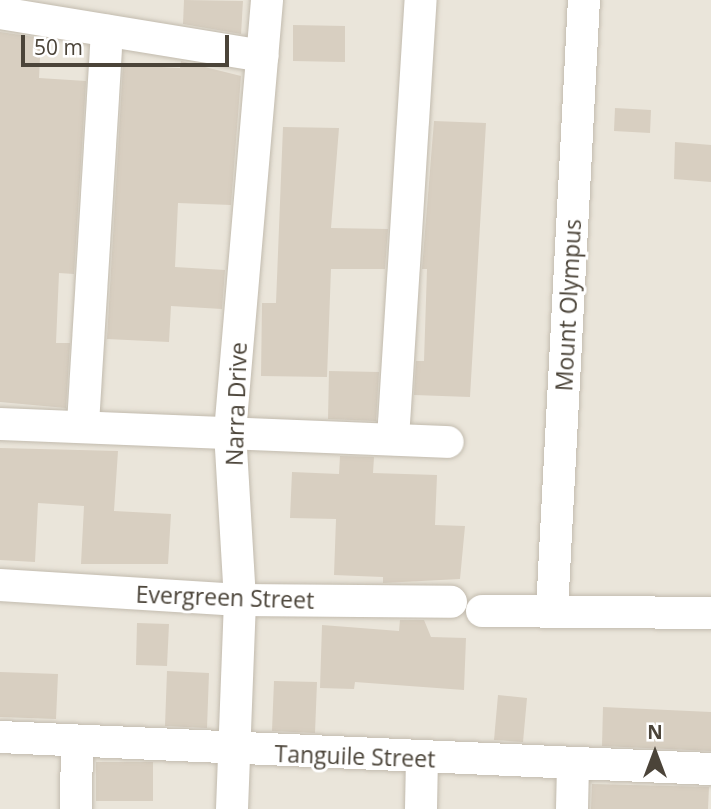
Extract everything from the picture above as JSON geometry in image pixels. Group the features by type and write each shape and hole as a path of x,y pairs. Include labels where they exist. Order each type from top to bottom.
{"street":[{"name":"Narra Drive","path":"232,809 232,751 240,600 230,432 267,0"},
{"path":"393,439 421,0"},
{"name":"Mount Olympus","path":"552,610 584,0"},
{"path":"0,13 263,56"},
{"path":"83,425 107,31"},
{"path":"0,424 83,425 448,442"},
{"name":"Evergreen Street","path":"0,585 240,600 451,602"},
{"path":"482,611 711,613"},
{"name":"Tanguile Street","path":"0,737 232,751 711,769"},
{"path":"76,809 77,741"},
{"path":"421,809 422,758"},
{"path":"572,809 573,764"}],"shaded area":[{"path":"0,0 711,0 711,809 0,809"}],"building":[{"path":"184,0 243,1 241,34 183,24"},
{"path":"293,25 345,26 345,62 293,61"},
{"path":"0,32 41,38 39,78 86,81 74,274 59,273 56,343 70,343 66,408 0,402"},
{"path":"181,61 241,76 231,205 178,203 175,267 225,270 222,309 171,306 169,342 107,339 123,65 180,68"},
{"path":"615,108 651,110 650,133 614,131"},
{"path":"434,121 486,123 470,397 414,395 416,361 424,361 427,269 422,269"},
{"path":"283,127 339,128 331,228 388,229 385,269 331,269 327,377 261,376 262,303 276,303"},
{"path":"675,142 711,145 711,182 674,179"},
{"path":"329,371 379,372 376,421 328,419"},
{"path":"0,448 118,451 114,511 171,514 168,564 81,564 84,506 38,503 35,562 0,560"},
{"path":"340,456 374,457 373,473 437,475 435,525 465,526 460,579 383,583 383,577 334,575 336,519 290,518 292,472 339,474"},
{"path":"400,620 424,620 431,637 466,638 464,690 355,682 354,689 320,688 322,625 399,631"},
{"path":"137,623 169,624 167,666 136,665"},
{"path":"167,671 209,673 207,728 165,726"},
{"path":"0,672 58,674 56,719 0,717"},
{"path":"274,681 317,682 315,733 272,731"},
{"path":"498,695 527,698 523,742 494,740"},
{"path":"603,707 711,712 711,751 602,746"},
{"path":"96,762 153,762 153,801 96,801"},
{"path":"592,784 709,787 708,809 591,809"}]}
